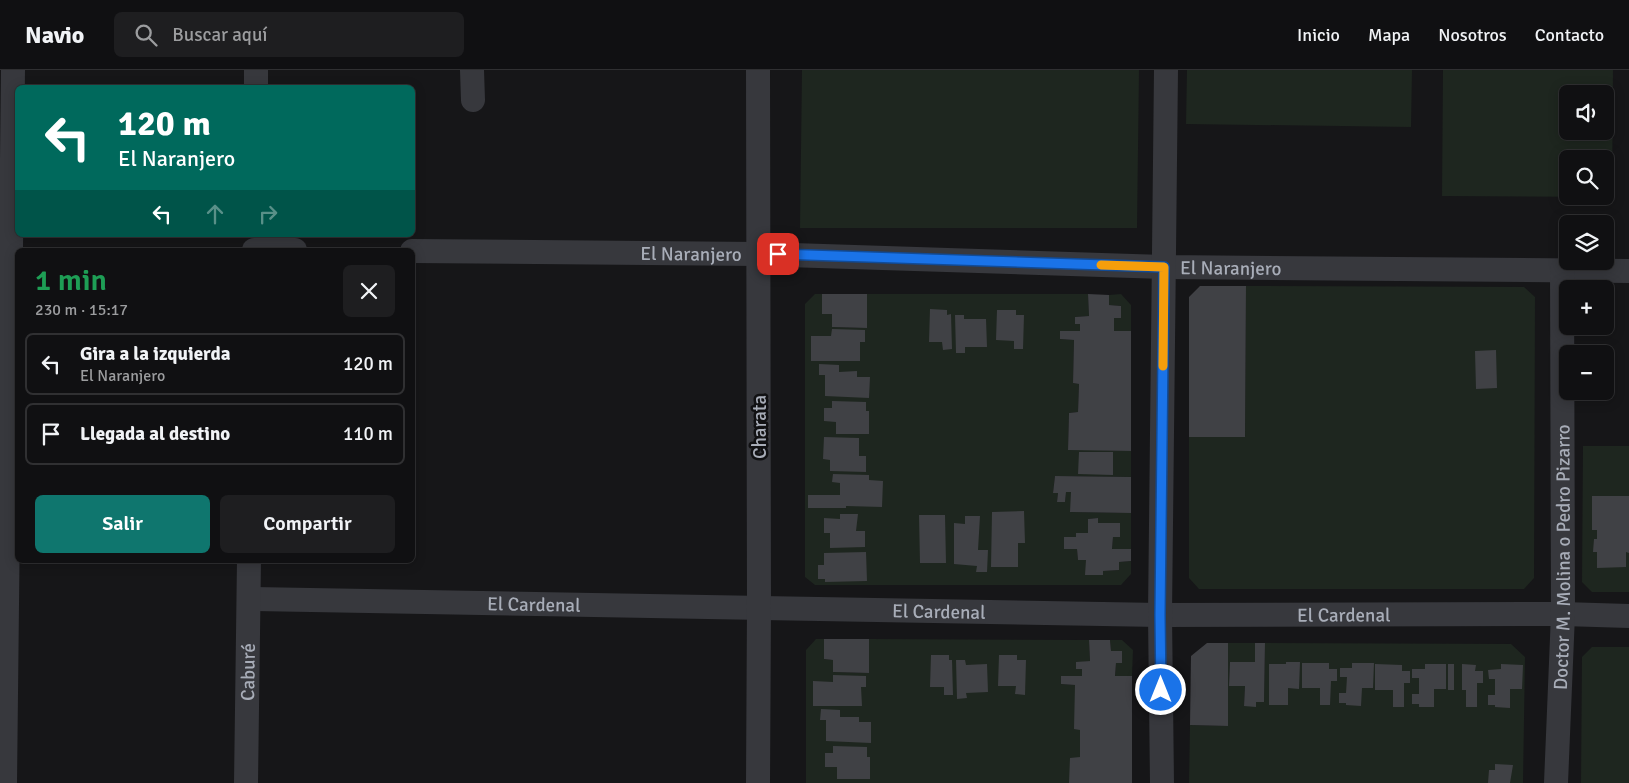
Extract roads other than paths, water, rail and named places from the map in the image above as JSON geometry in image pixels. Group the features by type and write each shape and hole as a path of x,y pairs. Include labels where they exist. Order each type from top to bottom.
{"street":[{"path":"5,783 12,70"},
{"path":"256,70 256,85"},
{"path":"472,70 473,100"},
{"name":"Charata","path":"758,70 758,783"},
{"path":"1162,783 1160,615 1166,70"},
{"name":"El Naranjero","path":"415,251 758,254 1164,267 1559,270"},
{"name":"El Naranjero","path":"1562,270 1629,271"},
{"name":"Doctor M. Molina o Pedro Pizarro","path":"1556,783 1563,614 1562,270"},
{"name":"Caburé","path":"246,783 249,563"},
{"name":"El Cardenal","path":"249,599 1160,615 1563,614 1629,616"}]}
